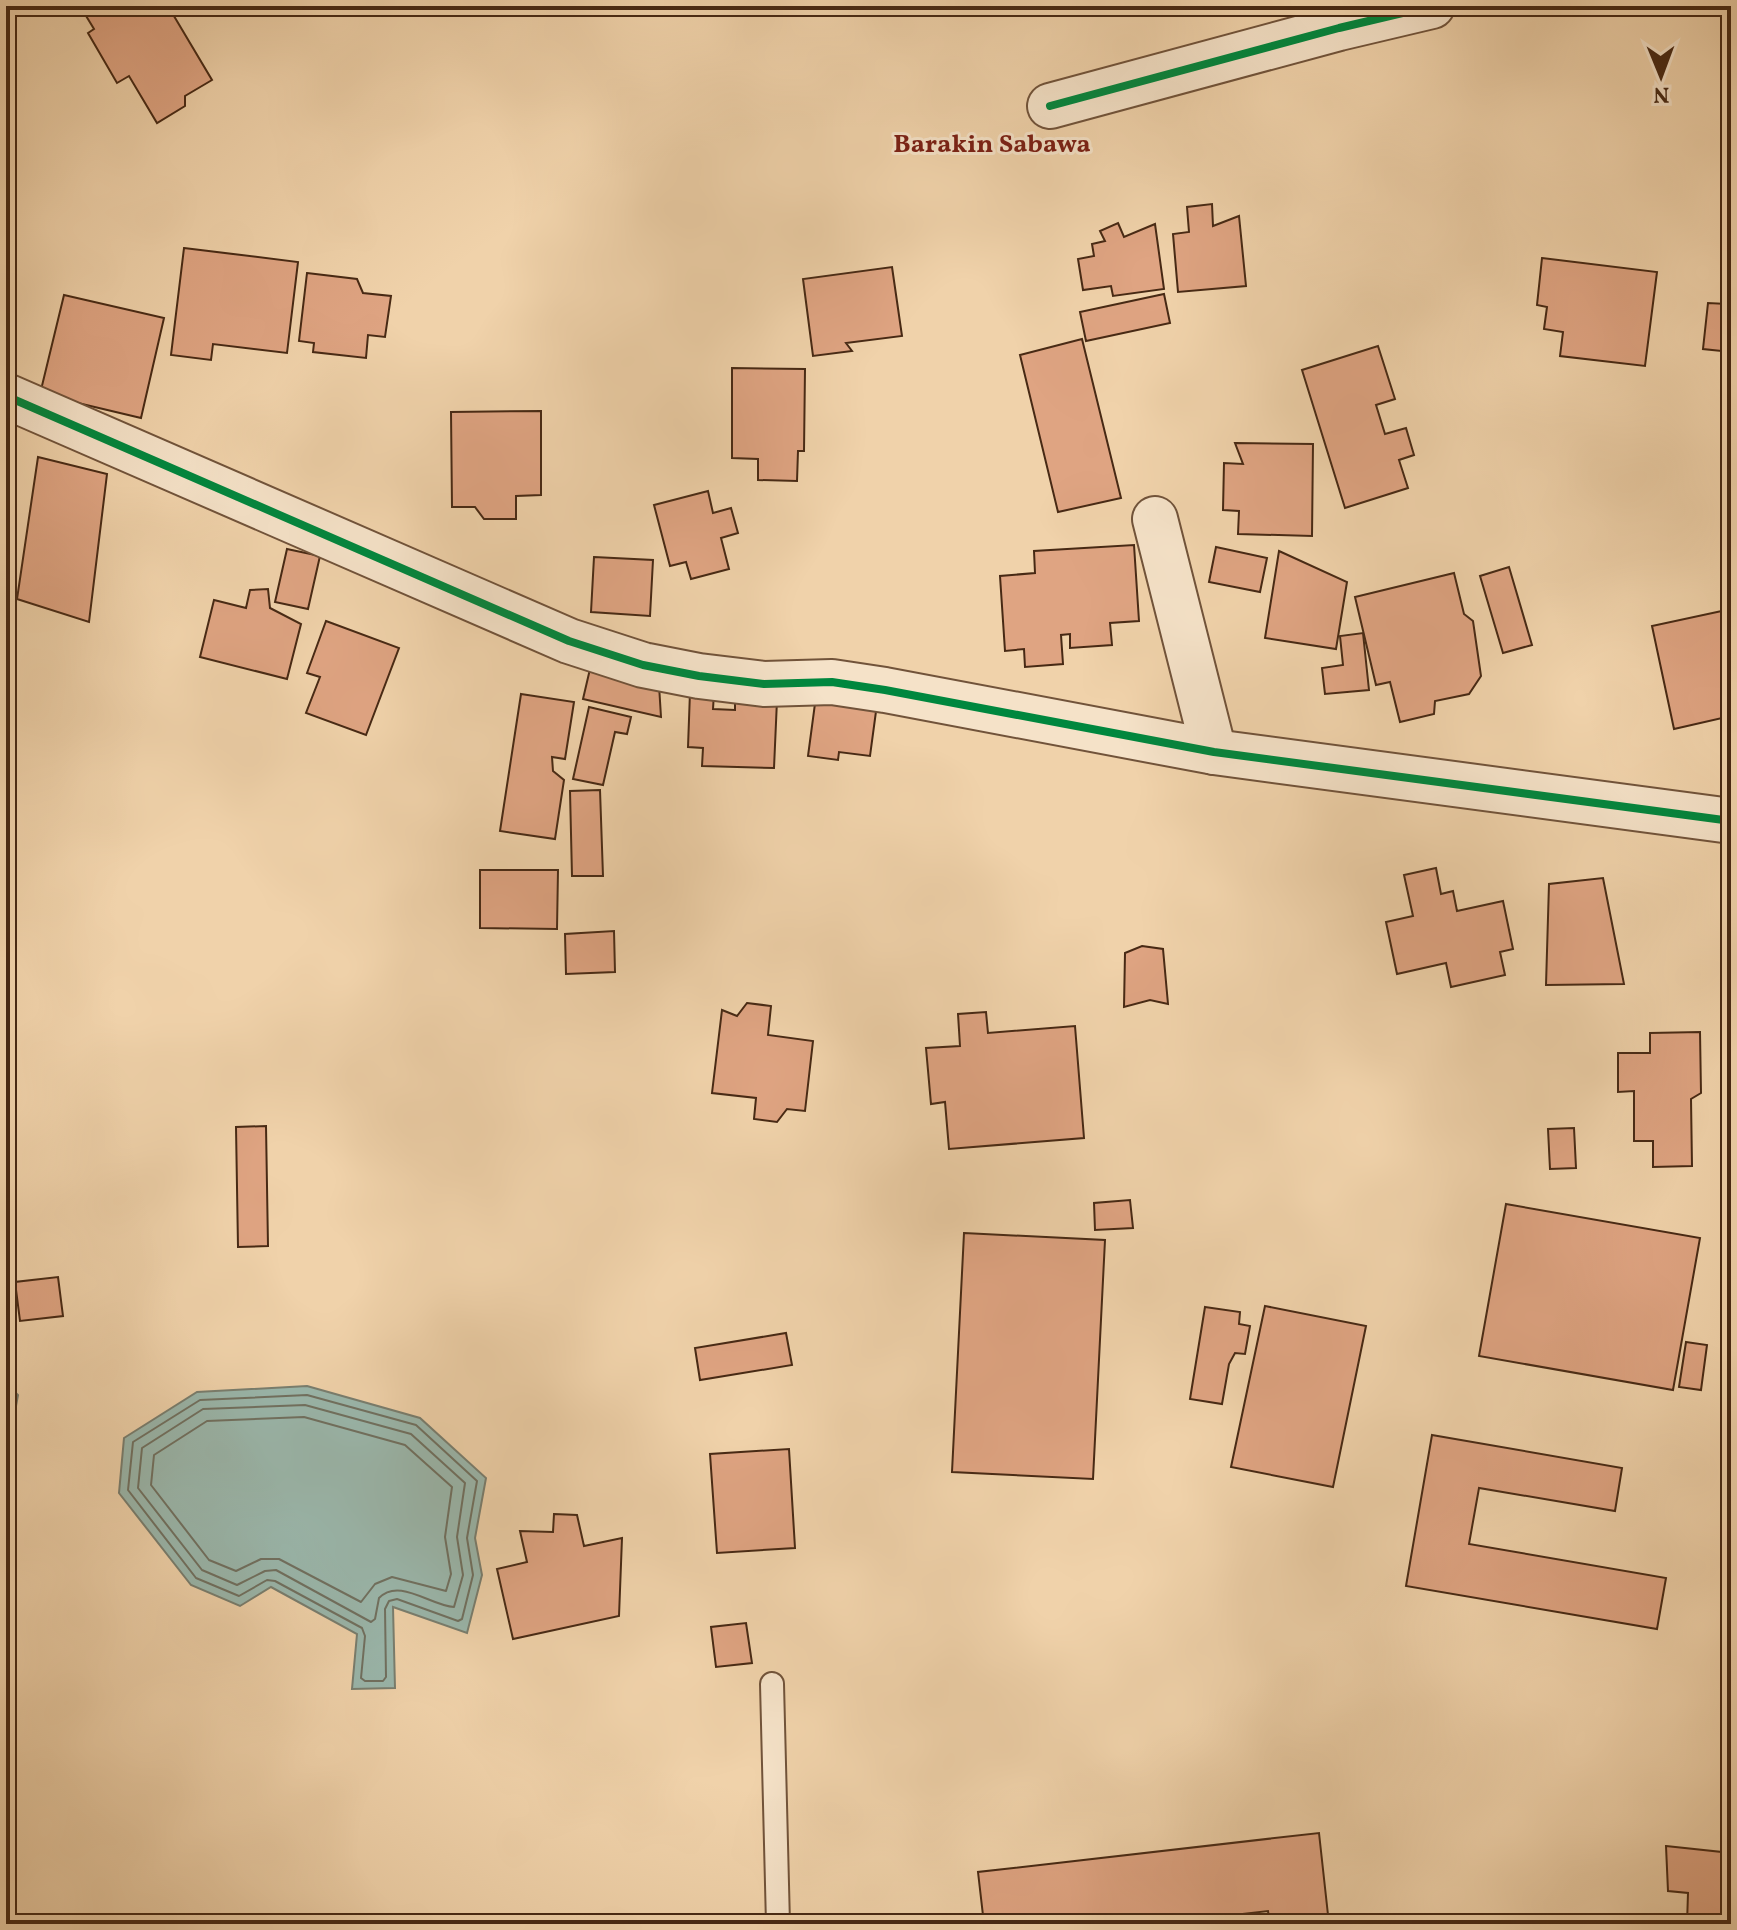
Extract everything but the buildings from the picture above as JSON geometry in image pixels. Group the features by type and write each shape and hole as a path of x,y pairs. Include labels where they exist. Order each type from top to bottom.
{"street":[{"path":"1050,106 1432,6"},
{"path":"6,396 569,641 643,665 764,684 832,682 1214,752 1731,821"},
{"path":"1155,519 1214,752"}],"lane":[{"path":"772,1684 778,1924"}],"water":[{"path":"6,1383 18,1395 7,1455 16,1565 6,1574"},
{"path":"307,1386 420,1418 486,1478 475,1538 482,1575 467,1633 393,1607 395,1688 352,1689 357,1634 271,1587 240,1606 191,1585 119,1493 124,1438 197,1392"}],"cycle path":[{"path":"1050,106 1432,6"},
{"path":"6,396 569,641 643,665 764,684 832,682 1214,752 1731,821"}],"district":[{"name":"Barakin Sabawa","path":"992,145"}]}
